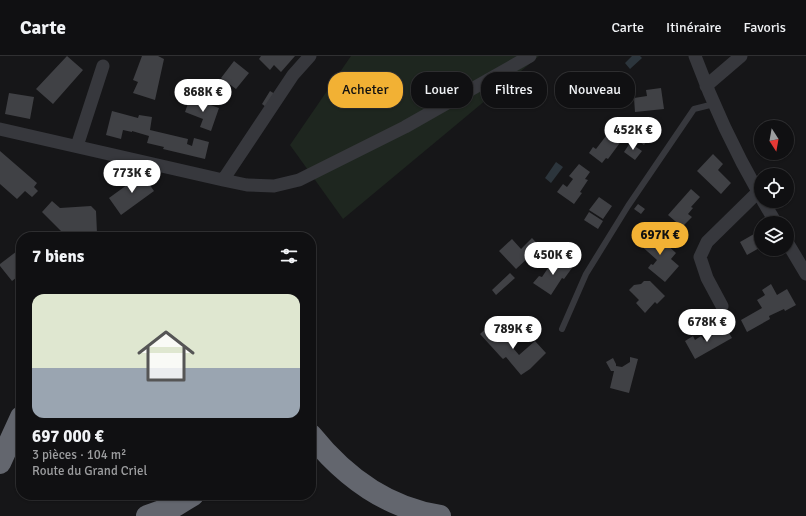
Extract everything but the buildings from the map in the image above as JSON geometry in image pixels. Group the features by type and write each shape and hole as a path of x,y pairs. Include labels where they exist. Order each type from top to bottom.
{"highway":[{"path":"0,464 16,428"},
{"path":"316,440 335,461 376,494 406,507 440,516"},
{"path":"147,516 162,512 185,500"}],"street":[{"path":"223,180 293,75 310,56"},
{"path":"0,129 247,185 274,186 298,180 404,127 530,56"},
{"path":"695,56 714,104 754,183"},
{"path":"706,86 741,56"},
{"path":"77,146 103,66"},
{"path":"722,306 707,278 700,257 707,242 754,203"},
{"path":"794,254 806,274"}],"lane":[{"path":"562,329 586,274 628,206 694,109 714,104"}],"shaded area":[{"path":"351,56 539,56 520,72 481,72 481,104 343,219 290,145 328,90 328,108 403,108 403,72 340,72"},
{"path":"632,56 640,56 642,58 630,69 625,63"},
{"path":"556,162 563,167 551,183 545,178"}]}
